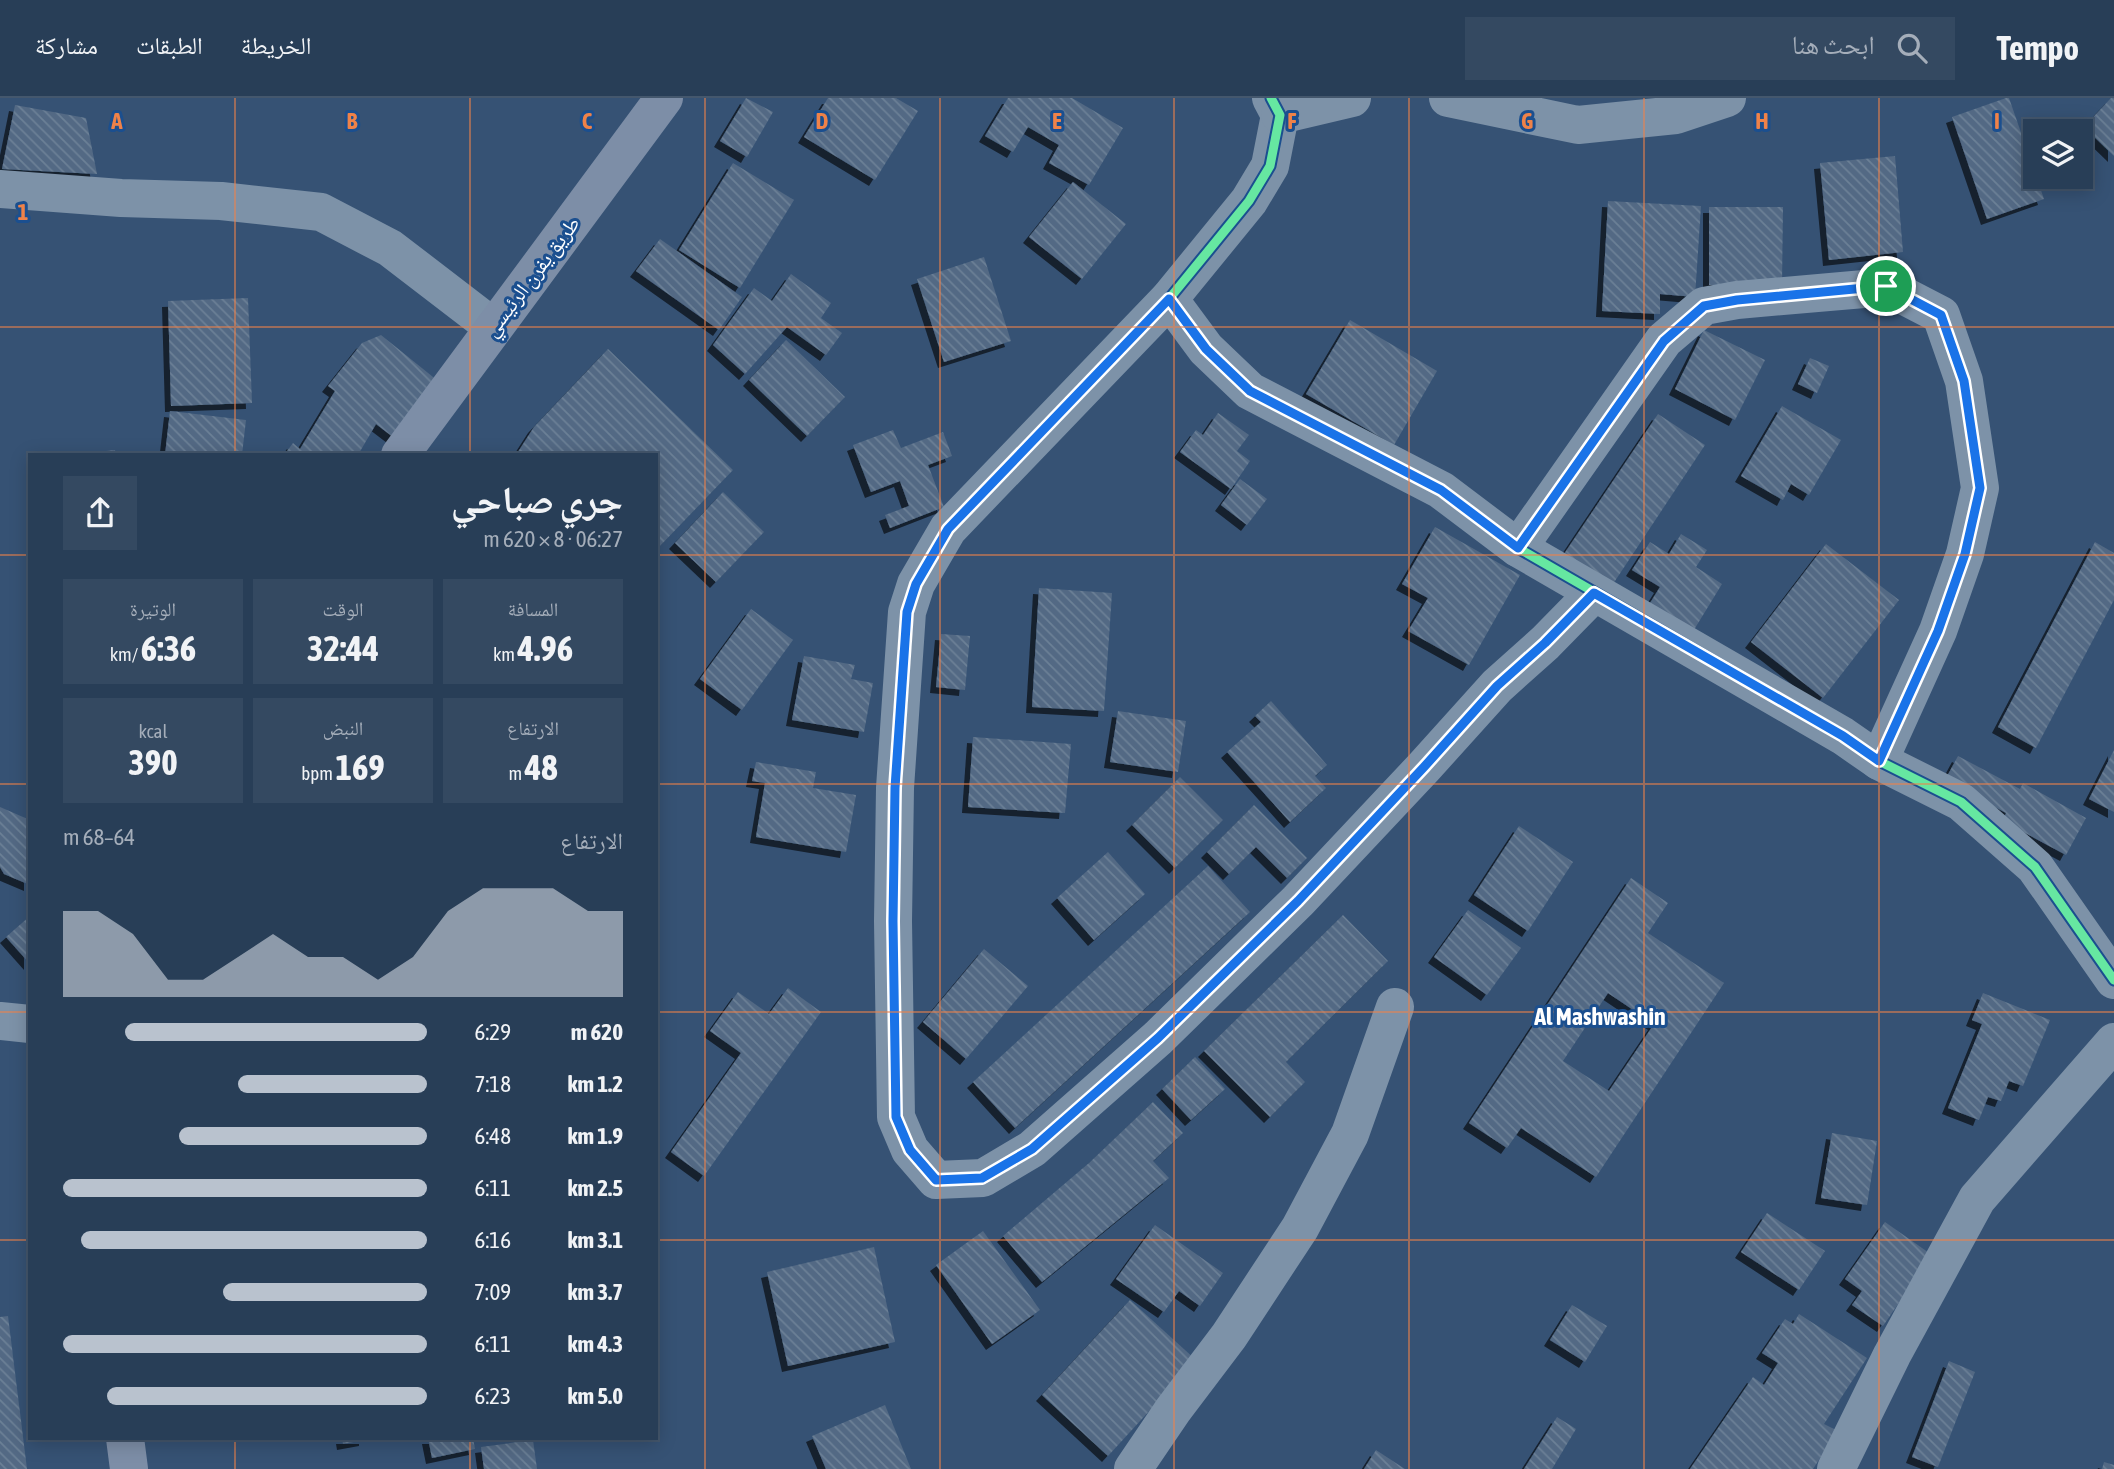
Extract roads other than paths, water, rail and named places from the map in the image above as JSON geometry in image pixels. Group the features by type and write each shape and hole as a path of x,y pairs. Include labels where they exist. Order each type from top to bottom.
{"main road":[{"name":"طريق يفرن الرئيسي","path":"401,453 664,98"},
{"path":"125,1440 129,1469"}],"street":[{"path":"1352,98 1276,107 1270,166 1249,201 1169,299 948,529 916,584 907,612 895,788 893,921 896,1117 910,1150 936,1180 982,1178 1032,1149 1158,1038 1298,901 1497,686 1545,643 1594,593"},
{"path":"1448,98 1578,125 1676,115 1727,98"},
{"path":"0,189 121,198 221,201 321,212 390,248 493,327"},
{"path":"1518,548 1664,341 1704,306 1737,300 1886,286 1941,315 1964,381 1980,488 1965,554 1938,631 1879,761"},
{"path":"1169,299 1206,349 1250,391 1441,490 1518,548 1843,736 1879,761 1961,802 2035,866 2114,980"},
{"path":"1133,1469 1173,1410 1230,1336 1300,1228 1350,1135 1395,1007"},
{"path":"0,1021 28,1024"},
{"path":"1836,1469 1892,1355 1977,1199 2114,1042"}],"district":[{"name":"Al Mashwashin","path":"1600,1016"}]}
